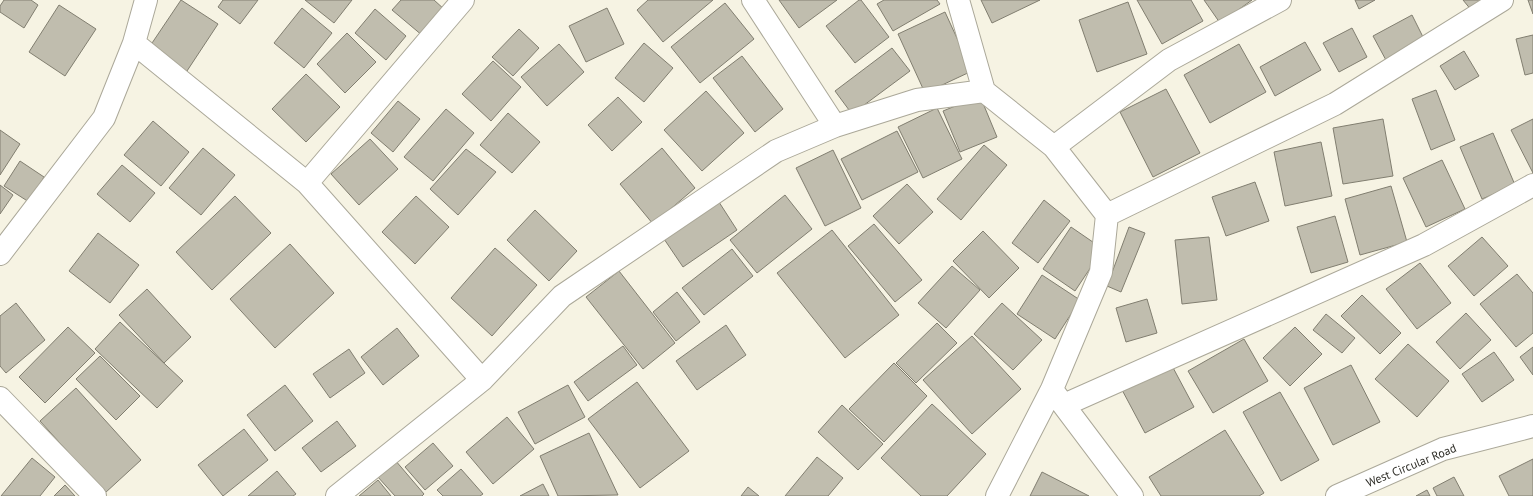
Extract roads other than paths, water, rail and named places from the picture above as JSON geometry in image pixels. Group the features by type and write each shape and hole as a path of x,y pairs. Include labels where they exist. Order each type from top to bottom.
{"street":[{"path":"0,254 104,118 134,43 146,0"},
{"path":"306,182 464,0"},
{"path":"753,0 835,126"},
{"path":"958,0 984,91 1054,147 1107,215 1101,272 1058,397 997,496"},
{"path":"1054,147 1169,60 1280,0"},
{"path":"1107,215 1335,104 1502,0"},
{"path":"134,43 306,182 482,380"},
{"path":"337,496 482,380 562,296 776,151 835,126 917,100 984,91"},
{"path":"1058,397 1424,246 1533,185"},
{"path":"1058,397 1132,496"},
{"path":"0,398 95,496"},
{"name":"West Circular Road","path":"1337,496 1443,449 1533,426"}]}
